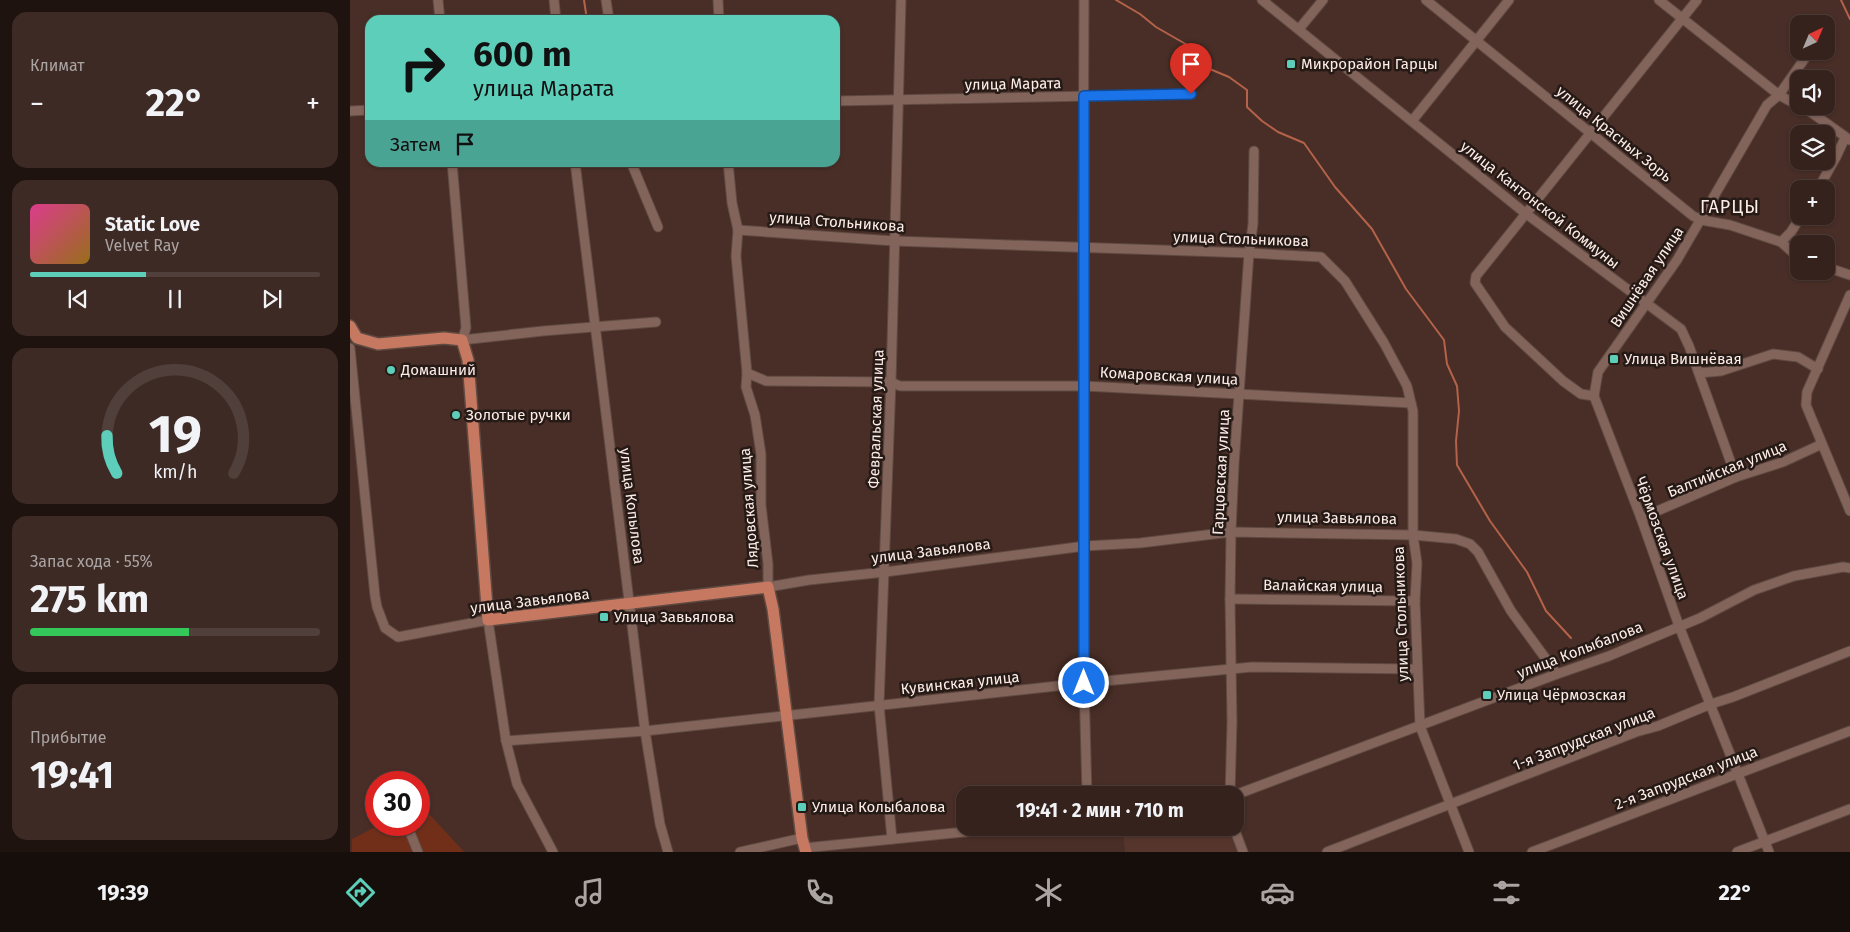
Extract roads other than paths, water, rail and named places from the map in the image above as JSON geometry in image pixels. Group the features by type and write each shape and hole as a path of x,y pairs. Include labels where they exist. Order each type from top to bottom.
{"main road":[{"path":"350,326 352,345 444,338 462,340 468,360 488,620"},
{"name":"улица Завьялова","path":"488,620 768,587"},
{"name":"Лядовская улица","path":"768,587 773,609 804,846"}],"street":[{"path":"438,0 440,15"},
{"path":"554,0 556,15"},
{"path":"606,0 608,15"},
{"path":"718,0 719,15"},
{"name":"Февральская улица","path":"892,839 879,705 891,382 901,0"},
{"path":"1084,0 1084,683 1087,786"},
{"name":"улица Кантонской Коммуны","path":"1262,0 1526,213 1645,304 1681,329 1689,346 1736,477"},
{"path":"1299,29 1323,0"},
{"name":"улица Красных Зорь","path":"1426,0 1693,216 1701,220 1730,225 1781,242 1790,250"},
{"path":"1412,121 1509,0"},
{"path":"1660,0 1779,95 1790,101"},
{"path":"1594,396 1580,394 1563,381 1505,327 1475,283 1476,276 1697,0"},
{"name":"Вишнёвая улица","path":"1594,396 1598,372 1677,260 1767,105 1779,95 1804,60"},
{"name":"улица Марата","path":"840,101 1191,94"},
{"path":"350,111 365,110"},
{"path":"1815,115 1848,139 1823,180"},
{"name":"Гарцовская улица","path":"1230,786 1232,722 1231,532 1249,253 1254,224 1254,151"},
{"path":"452,167 466,328 462,340 656,322"},
{"name":"улица Копылова","path":"576,167 631,604 645,731 660,824 668,852"},
{"path":"633,167 658,227"},
{"name":"Лядовская улица","path":"728,167 732,203 738,230 736,256 747,373 746,387 755,415 761,454 762,505 768,564 768,587"},
{"path":"1781,242 1795,225"},
{"name":"улица Стольникова","path":"738,230 894,241 1321,257 1345,281 1379,335 1407,386 1413,411 1413,535 1417,563 1415,601 1416,668 1420,726 1469,852"},
{"path":"1835,270 1850,275"},
{"path":"1850,295 1807,392 1806,404 1850,511"},
{"name":"улица Завьялова","path":"352,345 375,596 386,628 398,637 488,620"},
{"path":"1699,373 1721,371 1773,354 1798,357 1818,369"},
{"name":"Комаровская улица","path":"747,373 766,381 891,382 900,386 1084,386 1411,403"},
{"name":"Чёрмозская улица","path":"1594,396 1642,518 1679,626 1769,852"},
{"name":"Балтийская улица","path":"1642,518 1736,477 1784,462 1822,444"},
{"name":"улица Завьялова","path":"768,587 808,580 1085,546 1149,542 1231,532 1413,535 1456,539 1470,544 1478,552 1510,611 1557,674"},
{"name":"улица Колыбалова","path":"1244,792 1609,656 1679,626 1754,590 1794,576 1843,567 1850,568"},
{"name":"Валайская улица","path":"1230,599 1415,601"},
{"path":"488,620 506,741 517,784 553,852"},
{"name":"1-я Запрудская улица","path":"1327,852 1850,651"},
{"name":"Кувинская улица","path":"506,741 645,731 1084,683 1252,667 1416,668"},
{"name":"2-я Запрудская улица","path":"1532,852 1850,730"},
{"path":"1737,852 1850,809"},
{"path":"740,852 956,833"},
{"path":"411,836 418,852"},
{"path":"1237,836 1243,852"}],"waterway":[{"path":"584,0 586,15"},
{"path":"1116,0 1140,14 1156,27 1189,46 1205,67 1229,77 1247,90 1247,107 1278,132 1304,143 1335,187 1372,229 1406,289 1444,340 1447,364 1457,386 1459,411 1456,441 1457,465 1490,521 1527,572 1546,611 1571,638"},
{"path":"1841,0 1850,19"}],"place":[{"name":"Микрорайон Гарцы","path":"1291,64"},
{"name":"Улица Вишнёвая","path":"1614,359"},
{"name":"Домашний","path":"391,370"},
{"name":"Золотые ручки","path":"456,415"},
{"name":"Улица Завьялова","path":"604,617"},
{"name":"Улица Чёрмозская","path":"1487,695"},
{"name":"Улица Колыбалова","path":"802,807"}],"district":[{"name":"ГАРЦЫ","path":"1730,207"}]}
